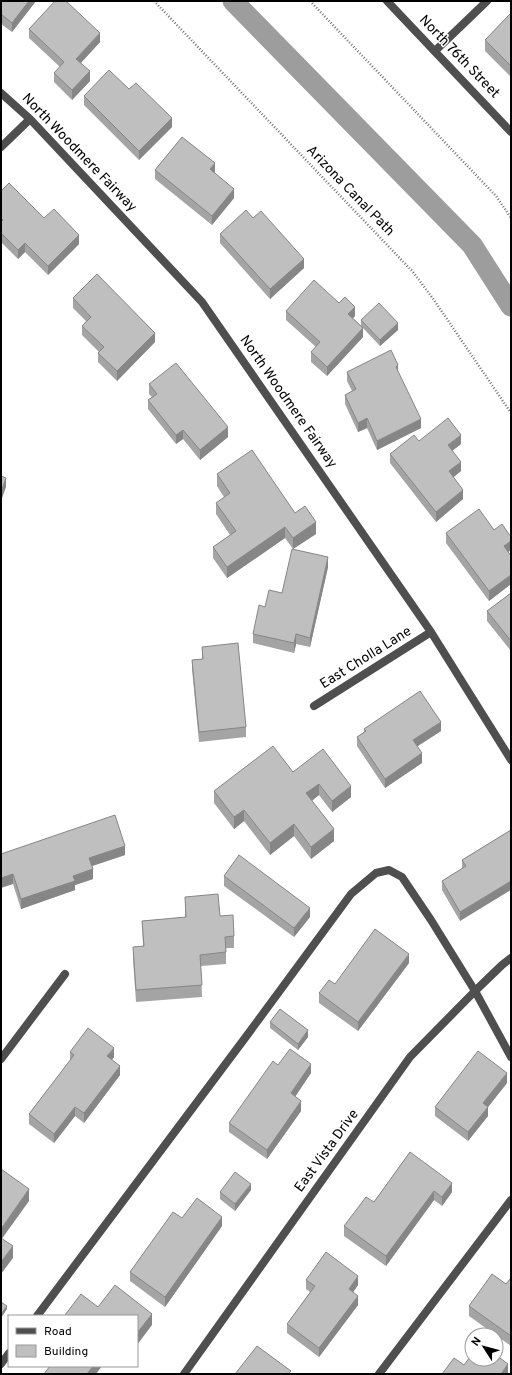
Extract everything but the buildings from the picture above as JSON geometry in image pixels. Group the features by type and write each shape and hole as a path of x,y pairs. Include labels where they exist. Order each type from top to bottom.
{"street":[{"name":"North 76th Street","path":"387,1 436,51 511,132"},
{"path":"436,51 487,1"},
{"name":"North Woodmere Fairway","path":"1,93 30,119 202,302 431,632 511,760"},
{"path":"1,147 30,119"},
{"name":"East Cholla Lane","path":"314,706 431,632"},
{"path":"38,1315 351,894 376,873 389,870 402,877 431,920 475,991 511,1057"},
{"name":"East Vista Drive","path":"184,1374 410,1057 475,991 511,958"},
{"path":"1,1058 65,974"},
{"path":"379,1374 511,1200"},
{"path":"1,1364 8,1354"}],"path":[{"name":"Arizona Canal Path","path":"154,1 413,272 434,300 511,413"},
{"path":"310,1 496,196 511,218"}],"waterway":[{"path":"233,1 472,245 511,306"}]}
